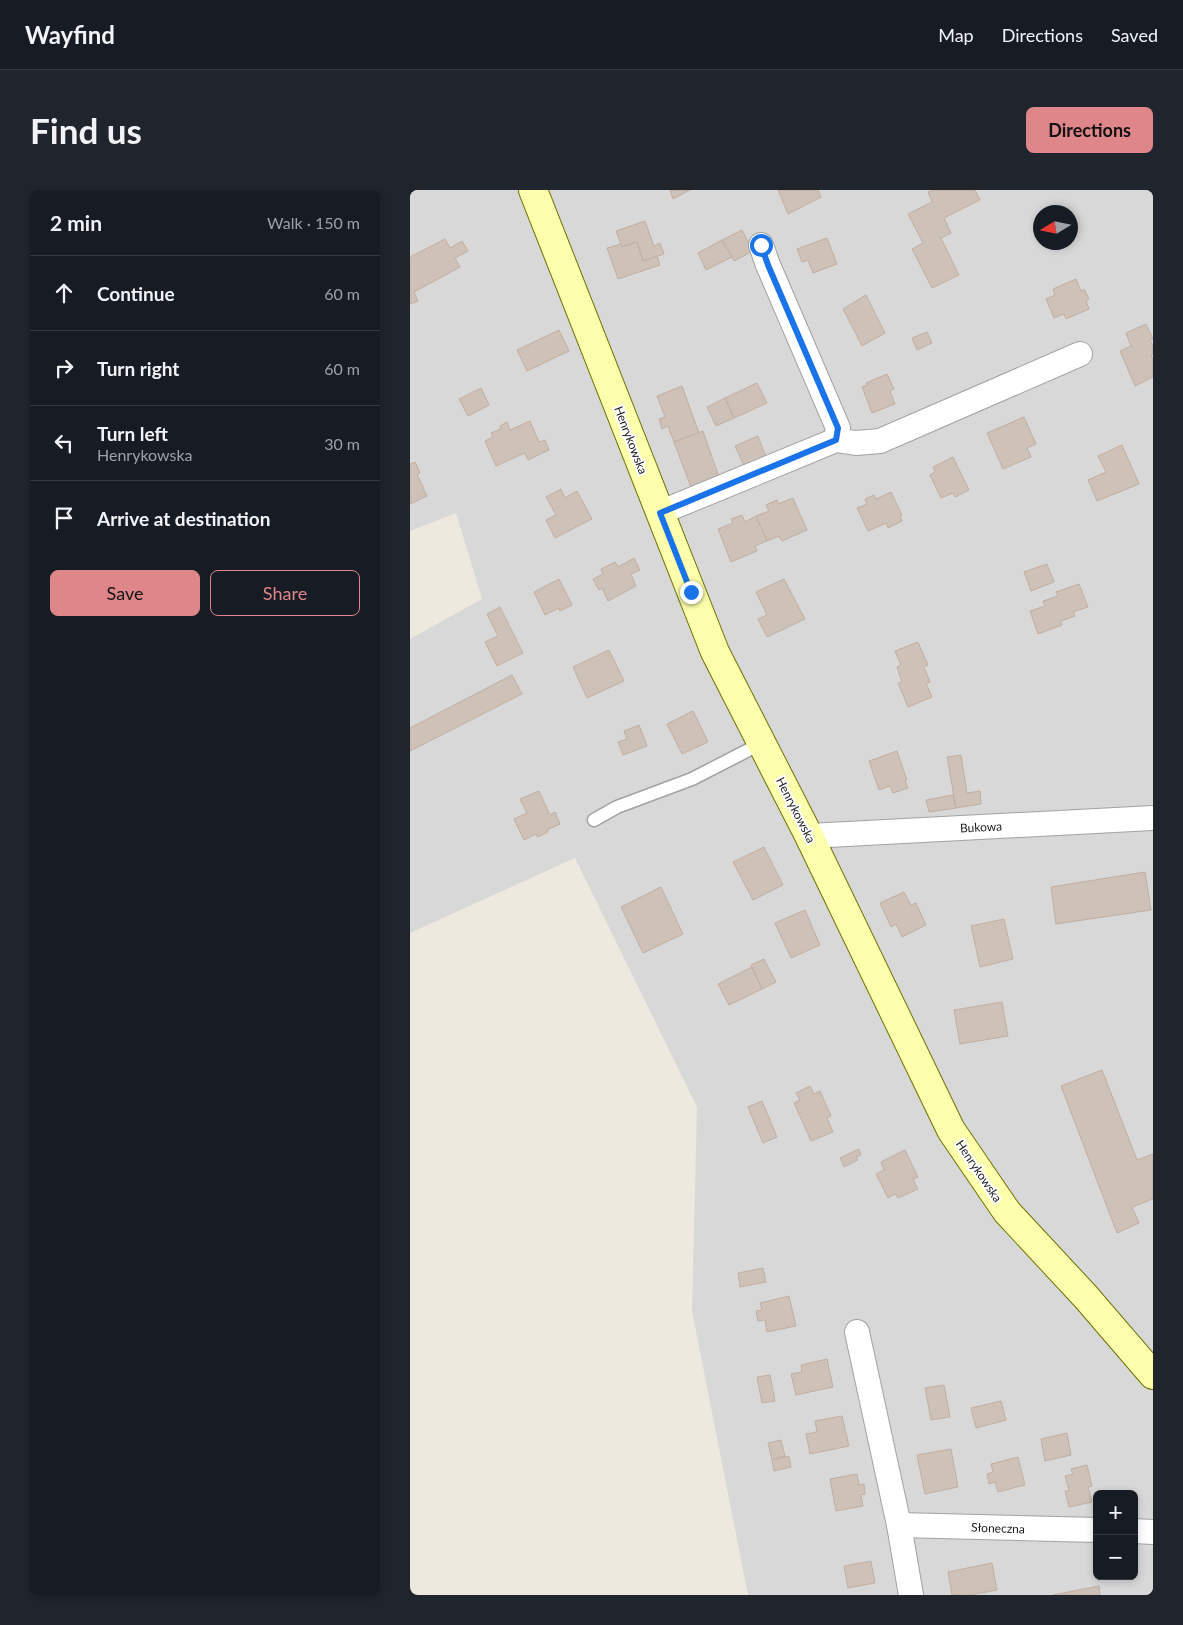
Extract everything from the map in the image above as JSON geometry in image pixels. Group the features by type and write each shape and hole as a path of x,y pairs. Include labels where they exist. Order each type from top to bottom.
{"street":[{"name":"Henrykowska","path":"533,190 715,652 809,836 951,1130 1007,1212 1153,1375"},
{"path":"761,245 838,428 836,440"},
{"path":"660,513 836,440 856,443 880,441 1080,354"},
{"name":"Bukowa","path":"809,836 1153,818"},
{"path":"858,1332 900,1525 912,1595"},
{"name":"Słoneczna","path":"900,1525 1093,1530"},
{"path":"1138,1531 1153,1532"}],"lane":[{"path":"594,820 618,807 692,779 762,743"}],"shaded area":[{"path":"410,190 1153,190 1153,1595 748,1595 692,1311 697,1107 575,858 410,933 410,639 482,599 456,513 410,531"}],"building":[{"path":"670,190 690,190 673,199"},
{"path":"778,190 818,190 821,197 788,214"},
{"path":"933,190 975,190 980,200 944,218 951,233 941,238 959,275 932,288 912,249 923,243 908,214 932,202 928,192"},
{"path":"645,221 654,246 660,243 664,254 643,261 637,242 622,247 616,231"},
{"path":"742,230 753,251 734,261 722,240"},
{"path":"827,238 837,264 813,273 808,260 802,262 797,249"},
{"path":"445,239 450,248 462,241 468,251 455,258 460,267 414,292 418,301 410,304 410,257"},
{"path":"722,240 732,257 706,270 698,253"},
{"path":"637,242 643,261 657,256 660,265 618,279 607,248 621,244 622,247"},
{"path":"1076,279 1081,291 1084,289 1089,299 1086,301 1089,309 1066,319 1064,314 1054,318 1046,299 1055,295 1053,289"},
{"path":"866,295 885,333 862,346 843,309"},
{"path":"1146,324 1153,339 1150,340 1153,347 1153,354 1151,355 1153,360 1153,377 1135,386 1120,351 1131,346 1126,333"},
{"path":"559,330 569,351 527,371 517,350"},
{"path":"927,332 932,343 917,350 912,338"},
{"path":"887,374 894,389 890,391 895,404 872,413 862,387 867,385 866,383"},
{"path":"757,383 767,403 734,418 725,398"},
{"path":"682,386 699,433 674,442 668,426 662,429 659,419 665,417 657,396"},
{"path":"481,388 489,405 468,416 459,399"},
{"path":"725,398 734,418 716,426 707,407"},
{"path":"1024,417 1036,444 1027,448 1031,457 1003,469 987,433"},
{"path":"530,421 539,442 545,440 549,450 528,460 525,453 496,466 485,441 493,437 491,433 501,429 500,426 507,422 510,430"},
{"path":"703,431 719,477 691,487 674,442"},
{"path":"758,436 766,457 744,466 735,446"},
{"path":"1122,445 1139,484 1097,501 1088,480 1106,472 1098,456"},
{"path":"953,457 969,490 955,497 953,493 941,498 930,475 935,472 933,467"},
{"path":"415,462 420,473 417,474 427,496 410,504 410,464"},
{"path":"561,489 565,498 577,491 592,519 555,538 546,520 556,515 546,497"},
{"path":"891,492 902,515 900,516 902,521 888,528 886,523 868,531 857,508 867,504 865,499 874,495 876,499"},
{"path":"793,498 807,530 782,541 779,536 767,541 756,516 769,511 766,505 777,500 778,504"},
{"path":"742,515 745,522 756,516 767,541 755,546 757,551 731,562 718,529 733,523 731,519"},
{"path":"634,558 640,570 631,574 636,586 608,601 602,588 599,590 593,579 603,574 601,569 615,562 618,567"},
{"path":"1047,564 1054,582 1031,591 1024,572"},
{"path":"559,579 572,605 560,611 559,608 545,615 534,592"},
{"path":"784,579 805,619 767,637 758,619 767,615 756,592"},
{"path":"1079,584 1088,607 1073,612 1075,616 1061,621 1062,625 1038,634 1030,611 1045,606 1043,601 1058,596 1056,592"},
{"path":"500,607 523,653 497,666 485,642 498,636 487,614"},
{"path":"918,642 928,665 924,667 930,682 926,683 932,697 908,707 898,683 902,682 897,667 901,665 895,651"},
{"path":"609,650 624,681 587,698 573,667"},
{"path":"512,675 522,694 410,751 410,728"},
{"path":"693,711 708,742 682,754 667,724"},
{"path":"639,725 647,746 623,755 618,742 627,739 624,731"},
{"path":"897,751 908,788 893,793 890,786 879,790 869,761"},
{"path":"961,755 967,793 980,791 981,804 956,808 947,757"},
{"path":"539,791 550,815 555,812 560,824 538,837 536,834 524,840 514,819 527,813 520,799"},
{"path":"953,795 956,808 929,812 926,800"},
{"path":"764,847 783,885 753,900 733,862"},
{"path":"1145,872 1151,910 1056,924 1051,887"},
{"path":"661,887 683,934 643,953 621,907"},
{"path":"904,892 911,905 916,903 926,925 902,937 896,924 891,927 880,903"},
{"path":"805,910 820,945 791,958 775,923"},
{"path":"1004,919 1013,959 980,967 971,926"},
{"path":"764,959 776,982 762,989 751,965"},
{"path":"752,967 762,989 729,1005 718,984"},
{"path":"1002,1002 1008,1036 960,1044 954,1010"},
{"path":"1102,1070 1137,1160 1153,1154 1153,1199 1132,1207 1139,1223 1117,1233 1061,1086"},
{"path":"810,1086 814,1094 820,1091 831,1116 827,1118 833,1132 811,1141 794,1103 800,1100 796,1093"},
{"path":"762,1101 777,1137 763,1143 748,1107"},
{"path":"859,1149 861,1155 856,1157 858,1160 844,1167 840,1158"},
{"path":"905,1150 918,1177 913,1179 918,1189 898,1198 895,1194 888,1198 876,1174 884,1170 881,1162"},
{"path":"763,1268 766,1282 740,1287 738,1273"},
{"path":"789,1296 796,1326 767,1332 765,1320 758,1321 756,1311 762,1310 760,1303"},
{"path":"827,1359 833,1387 796,1395 791,1374 802,1372 801,1365"},
{"path":"770,1375 775,1401 762,1403 757,1377"},
{"path":"944,1385 950,1417 931,1420 925,1388"},
{"path":"1001,1401 1006,1420 976,1428 971,1408"},
{"path":"842,1416 849,1446 810,1454 806,1434 817,1432 815,1421"},
{"path":"1067,1433 1071,1455 1045,1461 1041,1439"},
{"path":"781,1440 785,1456 772,1460 768,1443"},
{"path":"951,1449 958,1487 925,1494 917,1455"},
{"path":"789,1456 791,1467 774,1471 772,1460"},
{"path":"1018,1457 1025,1485 998,1492 995,1482 989,1484 987,1474 993,1472 991,1464"},
{"path":"1087,1465 1092,1486 1088,1487 1092,1502 1069,1507 1065,1491 1069,1491 1065,1476 1073,1474 1071,1469"},
{"path":"857,1474 859,1485 864,1484 865,1494 861,1495 863,1506 836,1511 830,1479"},
{"path":"871,1561 875,1583 848,1588 844,1566"},
{"path":"992,1563 997,1590 971,1595 952,1595 948,1572"},
{"path":"1099,1586 1100,1595 1053,1595"}],"route":[{"path":"691,592 660,513 836,440 838,428 761,245"}]}
